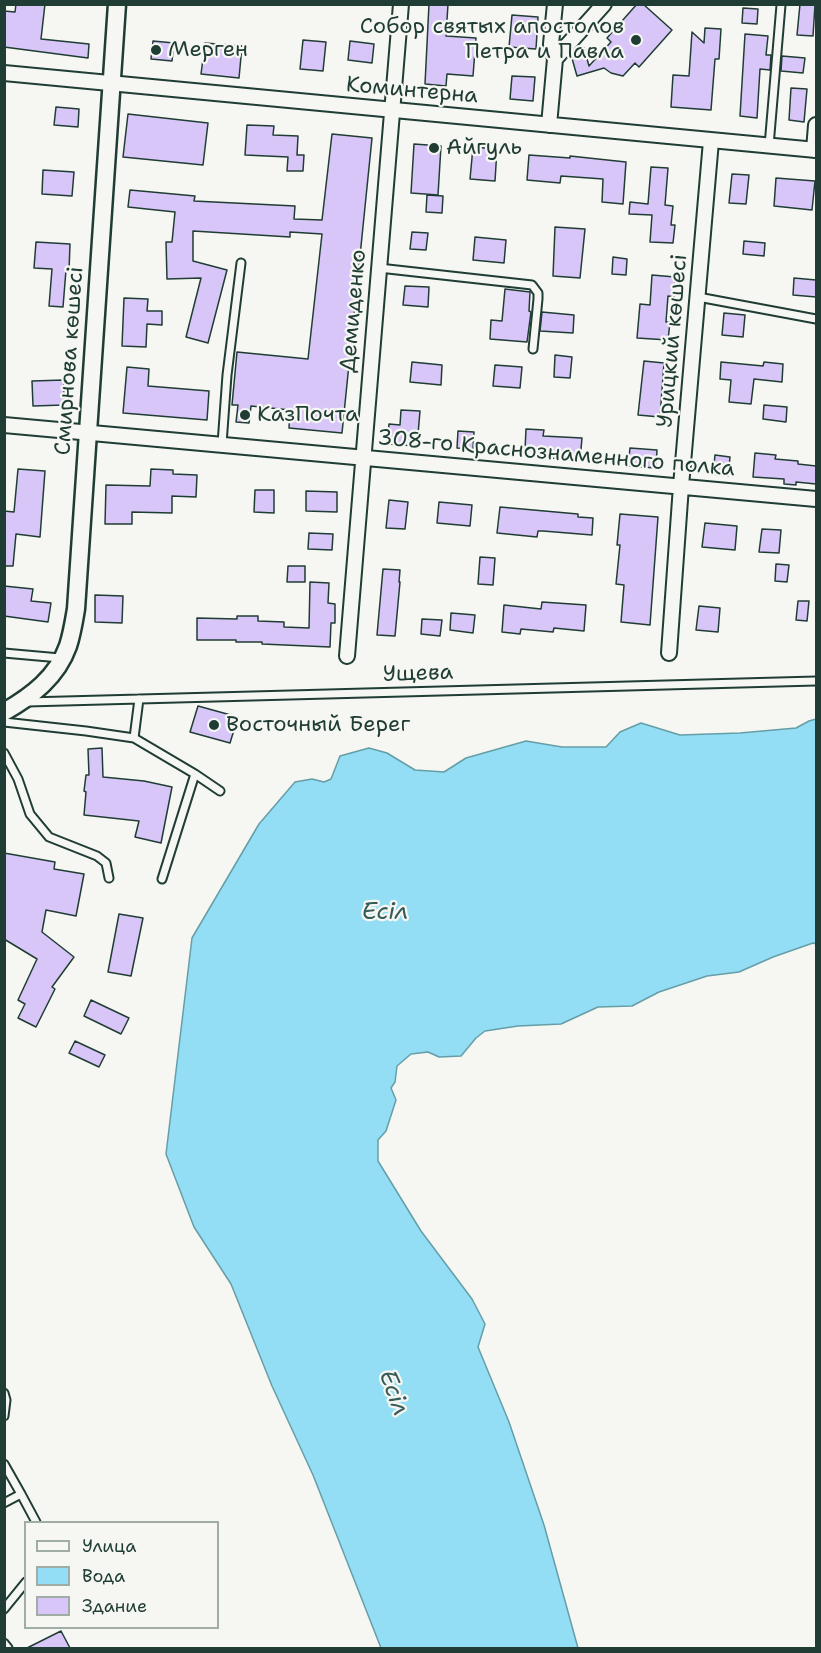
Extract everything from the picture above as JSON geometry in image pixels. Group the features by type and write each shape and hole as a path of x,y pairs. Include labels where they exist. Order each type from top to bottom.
{"street":[{"name":"Смирнова көшесі","path":"4,712 34,694 47,681 62,659 72,634 76,609 117,4"},
{"name":"Демиденко","path":"347,656 401,4"},
{"path":"549,125 555,59 551,44 555,4"},
{"path":"555,59 604,4"},
{"name":"Коминтерна","path":"4,73 815,150"},
{"path":"815,150 816,125"},
{"name":"Урицкий көшесі","path":"669,653 711,141"},
{"name":"308-го Краснознаменного полка","path":"4,425 816,498"}],"lane":[{"path":"768,146 781,5"},
{"path":"222,444 227,375 241,263"},
{"path":"379,268 532,285 538,293 533,349"},
{"path":"698,297 816,319"},
{"path":"4,653 62,659"},
{"name":"Ущева","path":"21,702 816,681"},
{"path":"134,738 139,699"},
{"path":"4,722 134,738 220,791"},
{"path":"4,753 18,780 30,814 50,837 97,856 106,863 109,878"},
{"path":"162,879 195,774"},
{"path":"4,1393 6,1400 4,1416"},
{"path":"4,1464 35,1521"},
{"path":"4,1503 21,1494"},
{"path":"4,1609 24,1584"},
{"path":"4,1642 8,1648"}],"water":[{"name":"Есіл","path":"816,719 816,944 813,943 773,957 739,972 707,976 659,992 632,1006 598,1007 561,1024 518,1026 485,1031 461,1056 439,1057 428,1052 411,1054 397,1066 395,1082 391,1088 396,1100 386,1131 378,1140 378,1161 421,1231 472,1299 485,1324 478,1347 509,1422 544,1525 578,1648 381,1648 313,1475 272,1386 231,1284 194,1227 166,1154 192,938 259,824 295,782 312,779 324,782 331,779 340,756 369,748 387,753 415,770 444,772 466,758 526,741 562,747 606,747 620,732 641,723 680,735 796,728"}],"building":[{"path":"16,4 45,4 41,39 89,44 88,58 4,47 4,11 15,12"},
{"path":"429,4 448,4 446,36 476,38 473,76 447,74 446,86 425,84"},
{"name":"Собор святых апостолов Петра и Павла","path":"637,4 643,4 672,30 639,67 635,63 623,76 611,73 604,68 577,76 571,55 574,51 584,48 589,66 611,42 607,38"},
{"path":"800,4 815,5 813,36 797,35"},
{"path":"743,8 758,9 757,24 742,23"},
{"path":"512,15 538,17 536,49 509,47"},
{"path":"705,28 721,29 719,59 715,59 711,110 671,107 673,75 689,76 692,32 704,43"},
{"path":"745,34 768,36 766,55 771,55 770,70 760,69 757,118 740,116"},
{"path":"303,40 326,42 323,71 300,69"},
{"path":"153,41 174,43 172,61 151,59"},
{"path":"350,41 374,44 372,63 348,60"},
{"path":"205,43 242,46 239,78 201,74"},
{"path":"782,56 805,58 803,73 781,71"},
{"path":"512,76 535,77 533,101 510,99"},
{"path":"791,88 807,89 804,122 789,120"},
{"path":"56,107 79,109 78,127 54,125"},
{"path":"128,114 208,123 203,165 123,157"},
{"path":"247,125 274,126 273,135 298,136 297,155 304,155 303,171 287,171 288,157 245,155"},
{"path":"332,134 372,138 342,433 289,428 290,410 251,406 249,423 236,422 238,405 232,405 237,352 308,359 322,234 290,232 290,237 193,231 193,261 227,270 208,343 186,337 201,278 167,279 166,242 172,242 175,212 128,207 130,190 195,196 194,201 295,206 294,219 322,220"},
{"path":"414,144 441,146 438,195 411,193"},
{"path":"473,147 497,149 495,181 470,179"},
{"path":"529,155 570,158 570,156 626,162 623,204 602,202 603,179 561,176 560,183 527,180"},
{"path":"651,167 668,168 665,205 673,206 671,225 675,225 673,243 650,242 652,215 629,214 630,202 648,204"},
{"path":"43,170 74,172 72,196 42,194"},
{"path":"732,174 749,175 746,204 729,203"},
{"path":"776,178 815,181 812,210 774,206"},
{"path":"427,195 443,196 442,213 426,212"},
{"path":"555,227 585,229 580,278 553,276"},
{"path":"412,232 428,233 426,250 410,249"},
{"path":"475,237 506,240 504,263 473,260"},
{"path":"744,241 765,243 764,256 743,254"},
{"path":"36,242 70,244 69,271 66,270 63,307 49,306 52,269 34,268"},
{"path":"613,257 627,259 626,275 612,274"},
{"path":"652,275 675,277 674,297 668,296 666,322 670,322 668,340 637,338 640,304 650,305"},
{"path":"794,278 816,280 816,297 793,295"},
{"path":"405,286 429,287 428,307 403,305"},
{"path":"505,289 530,292 529,311 531,312 527,342 490,339 491,320 502,321"},
{"path":"124,298 148,299 147,311 162,311 162,325 147,324 146,347 122,346"},
{"path":"542,312 574,315 573,333 540,331"},
{"path":"724,313 745,315 743,337 722,335"},
{"path":"555,355 572,357 570,378 554,377"},
{"path":"644,361 664,363 660,417 638,415"},
{"path":"412,362 442,365 441,385 410,382"},
{"path":"721,362 763,366 764,362 783,364 782,382 754,379 751,404 729,402 731,380 720,379"},
{"path":"495,365 522,367 520,388 493,386"},
{"path":"127,367 149,369 148,386 209,391 207,420 123,413"},
{"path":"64,380 64,405 33,406 32,381"},
{"path":"764,405 787,407 786,422 763,419"},
{"path":"401,410 420,411 417,446 387,444 389,424 400,425"},
{"path":"526,429 544,430 543,436 582,438 580,460 551,458 552,452 525,450"},
{"path":"458,431 474,432 473,449 457,448"},
{"path":"630,448 657,450 656,468 628,466"},
{"path":"755,453 776,455 775,459 798,461 798,464 816,466 816,484 796,482 796,485 784,484 784,479 753,477"},
{"path":"715,455 730,457 728,476 713,474"},
{"path":"18,469 45,471 40,537 16,534 13,566 4,566 4,511 14,512"},
{"path":"151,469 173,470 173,474 197,475 196,497 172,496 172,513 132,512 132,524 105,524 106,485 150,486"},
{"path":"255,490 274,490 274,513 254,512"},
{"path":"306,491 337,492 337,512 306,511"},
{"path":"389,500 408,502 405,529 386,528"},
{"path":"439,502 472,505 470,526 437,523"},
{"path":"500,507 578,514 578,517 593,518 592,535 538,531 537,537 497,533"},
{"path":"620,514 658,517 650,625 621,622 624,585 616,584"},
{"path":"705,523 737,526 735,550 702,547"},
{"path":"762,529 781,530 779,553 759,552"},
{"path":"309,533 333,534 332,550 308,549"},
{"path":"480,557 495,558 493,585 478,584"},
{"path":"776,564 789,565 787,582 775,581"},
{"path":"288,566 305,566 305,582 287,582"},
{"path":"383,569 400,570 395,636 377,635"},
{"path":"310,582 329,583 328,603 335,604 335,623 331,623 330,647 262,644 262,642 236,642 236,640 197,640 197,618 237,619 237,616 258,616 258,621 284,622 284,627 309,628"},
{"path":"4,586 33,589 31,601 51,603 48,622 4,616"},
{"path":"95,595 123,596 122,623 95,622"},
{"path":"798,601 809,601 807,621 796,620"},
{"path":"542,602 586,605 584,631 554,628 553,632 521,629 520,634 502,632 504,605 541,609"},
{"path":"699,606 720,608 718,632 696,630"},
{"path":"451,613 475,615 473,633 450,630"},
{"path":"422,619 442,620 440,636 421,634"},
{"name":"Восточный Берег","path":"198,706 238,717 230,743 190,732"},
{"path":"102,748 103,777 144,781 172,787 161,843 135,837 139,821 84,815 86,775 89,775 88,749"},
{"path":"4,853 55,862 54,869 84,874 76,916 46,910 42,932 74,957 52,987 55,989 36,1027 18,1018 25,1004 18,1000 37,959 4,939"},
{"path":"119,914 143,918 131,976 108,972"},
{"path":"91,1000 129,1018 121,1034 84,1016"},
{"path":"75,1041 105,1055 99,1067 69,1053"},
{"path":"61,1631 70,1648 27,1648"}],"place":[{"name":"Собор святых апостолов Петра и Павла","path":"636,40"},
{"name":"Мерген","path":"156,50"},
{"name":"Айгуль","path":"434,148"},
{"name":"КазПочта","path":"245,415"},
{"name":"Восточный Берег","path":"214,725"}]}
